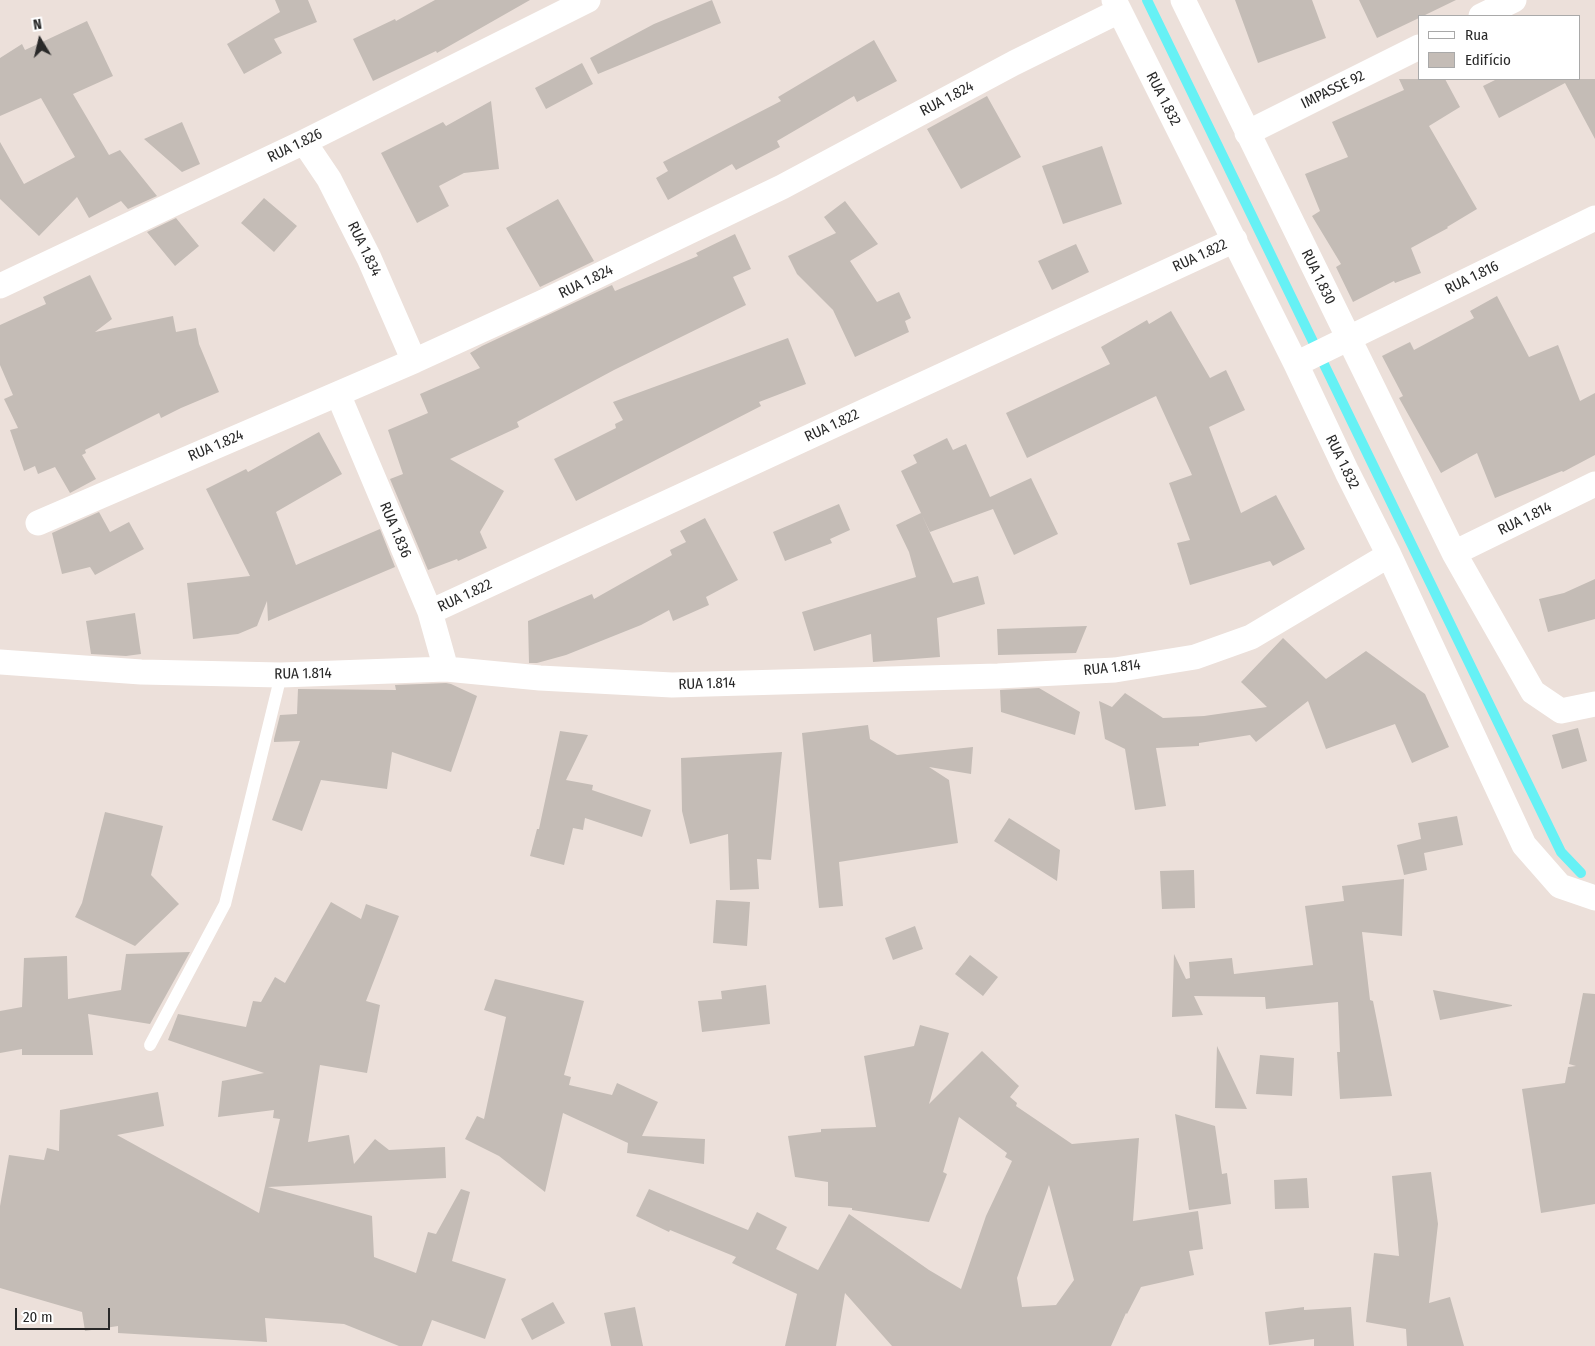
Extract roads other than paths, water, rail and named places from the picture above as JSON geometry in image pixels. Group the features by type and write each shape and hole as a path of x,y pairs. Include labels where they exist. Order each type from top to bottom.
{"street":[{"name":"RUA 1.826","path":"0,286 304,142 588,0"},
{"name":"RUA 1.830","path":"1183,0 1454,554 1533,692 1561,710 1595,704"},
{"path":"1483,15 1514,0"},
{"name":"RUA 1.832","path":"1116,5 1235,240 1389,555 1524,845 1560,886 1595,898"},
{"name":"RUA 1.824","path":"38,523 414,361 543,302 782,187 1014,63 1116,5"},
{"name":"IMPASSE 92","path":"1247,133 1418,48"},
{"name":"RUA 1.834","path":"304,142 329,179 347,214 369,258 414,361"},
{"name":"RUA 1.816","path":"1296,364 1595,218"},
{"name":"RUA 1.822","path":"430,612 1235,240"},
{"name":"RUA 1.836","path":"338,394 430,612 446,669"},
{"name":"RUA 1.814","path":"1454,554 1595,484"},
{"name":"RUA 1.814","path":"0,662 141,672 281,675 446,669 540,678 672,685 998,676 1115,670 1195,657 1251,637 1389,555"}],"lane":[{"path":"150,1045 225,904 281,675"}],"waterway":[{"path":"1147,0 1561,852 1581,873"}]}
